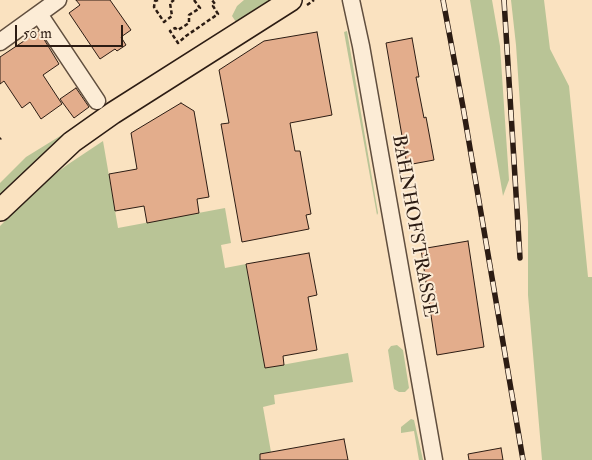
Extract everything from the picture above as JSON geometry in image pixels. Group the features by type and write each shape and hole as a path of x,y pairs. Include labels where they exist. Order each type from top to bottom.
{"main road":[{"path":"0,210 72,142 113,113 291,0"}],"street":[{"path":"0,42 38,9 58,0"},
{"name":"BAHNHOFSTRASSE","path":"351,0 361,46 434,460"},
{"path":"38,9 97,101"}],"path":[{"path":"158,0 154,6 164,22 172,16 170,3 174,0"},
{"path":"194,0 200,8 189,15 188,23 178,30 175,28 170,31 178,43 218,14 212,6 215,4 212,0"}],"green space":[{"path":"244,0 275,0 238,25 232,16 237,6"},
{"path":"470,0 492,0 500,46 509,180 503,196"},
{"path":"511,0 544,0 550,49 569,86 588,277 592,277 592,460 542,460 528,295 528,222 516,45"},
{"path":"347,31 378,213 377,215 344,32"},
{"path":"91,117 0,195 0,183 26,157"},
{"path":"103,141 118,228 225,208 231,243 221,245 225,268 246,264 265,368 348,353 353,382 274,395 275,404 263,407 271,452 263,454 264,460 0,460 0,226 50,178"},
{"path":"397,345 403,350 409,388 405,392 399,392 394,389 388,350 391,346"},
{"path":"411,419 414,420 423,460 419,460 414,431 401,433 401,427"}],"building":[{"path":"76,0 110,0 131,30 121,37 126,45 117,51 115,49 100,59 69,13 80,5"},
{"path":"39,31 59,64 43,75 62,104 41,119 30,102 22,108 4,81 0,84 0,57"},
{"path":"317,32 332,115 290,123 295,151 300,151 311,214 306,215 309,229 242,242 221,124 229,123 219,70 264,41"},
{"path":"412,38 419,77 416,77 434,160 407,165 386,43"},
{"path":"76,88 89,107 74,118 60,99"},
{"path":"181,103 194,111 209,197 197,199 199,213 147,223 144,206 115,211 109,174 137,169 131,133"},
{"path":"468,241 484,347 437,355 421,249"},
{"path":"309,253 317,295 308,297 317,350 283,356 284,365 265,368 246,264"},
{"path":"344,439 348,460 260,460 260,454"},
{"path":"501,448 503,460 469,460 468,454"}],"railway":[{"path":"443,0 523,460"},
{"path":"504,0 520,258"}]}
